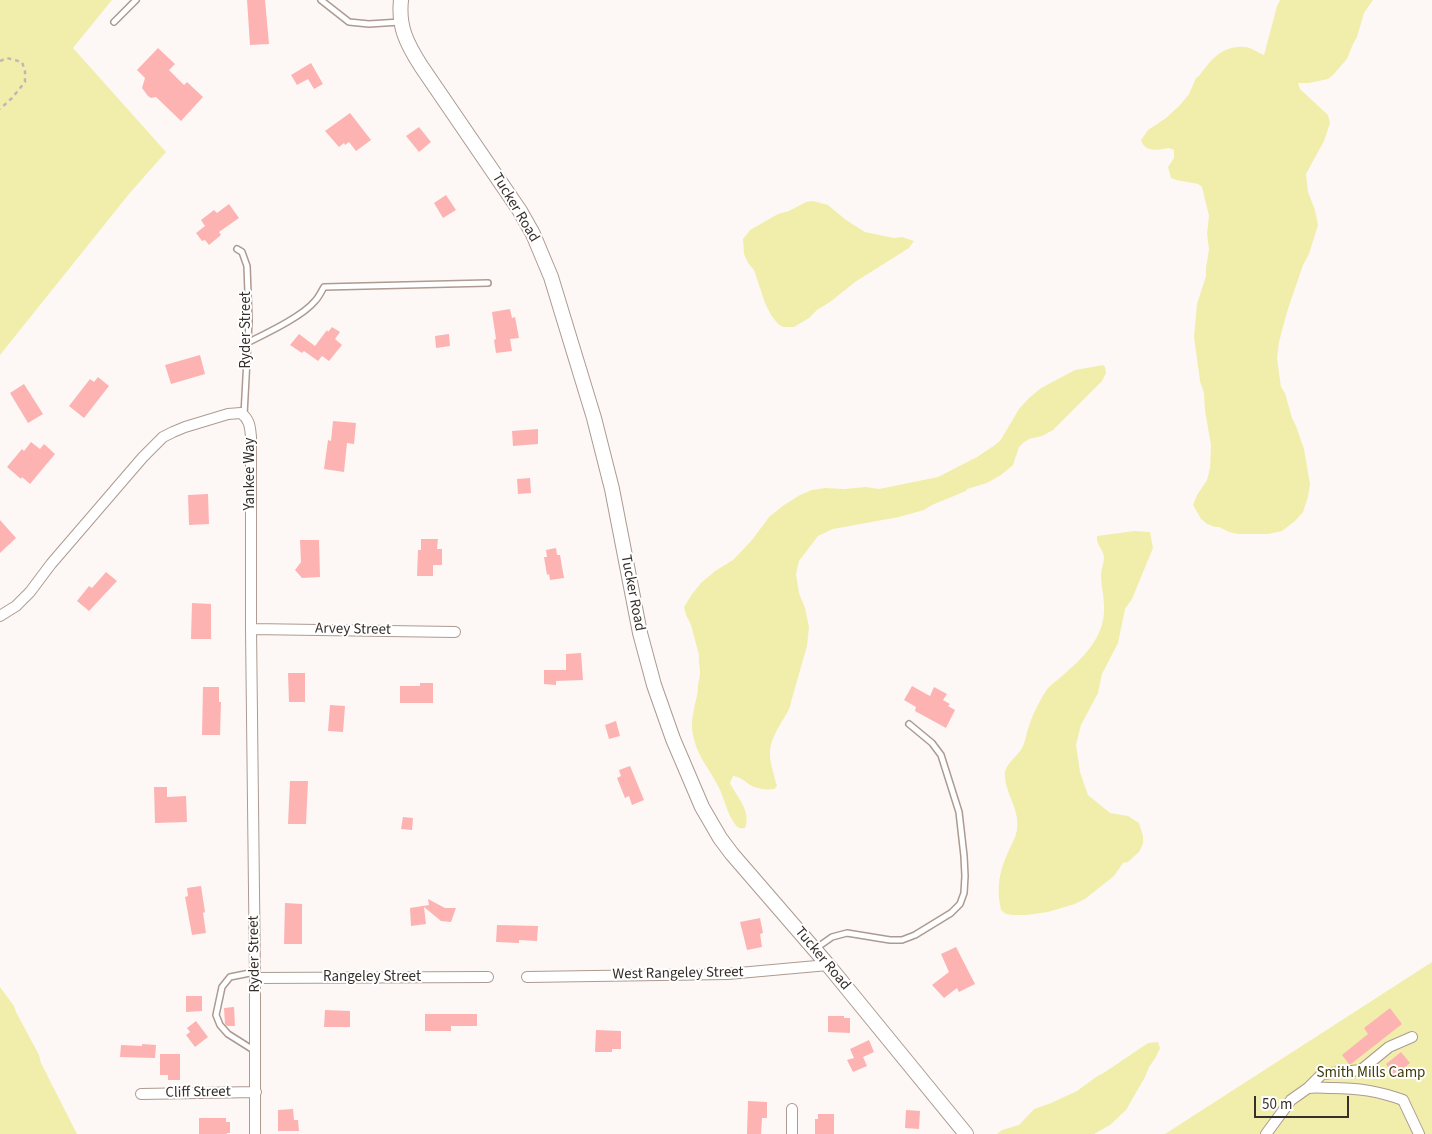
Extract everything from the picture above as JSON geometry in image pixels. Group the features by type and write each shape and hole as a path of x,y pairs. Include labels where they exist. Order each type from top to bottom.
{"main road":[{"name":"Tucker Road","path":"401,0 400,22 408,44 520,211 533,234 548,270 572,344 604,456 646,657 663,713 695,791 710,821 732,854 815,949 966,1134"}],"street":[{"name":"Yankee Way","path":"0,616 16,606 30,592 142,456 164,437 185,427 228,414 237,413 244,415 250,426 251,437 251,629 254,774"},
{"name":"Arvey Street","path":"251,629 455,632"},
{"name":"Ryder Street","path":"254,774 255,1134"},
{"name":"West Rangeley Street","path":"527,977 728,974 828,965"},
{"name":"Rangeley Street","path":"255,975 488,977"},
{"path":"1266,1134 1291,1100 1308,1088 1322,1074 1361,1070 1389,1047 1412,1037"},
{"path":"1308,1088 1359,1089 1384,1093 1403,1100 1419,1134"},
{"name":"Cliff Street","path":"141,1094 256,1092"},
{"path":"792,1109 792,1134"}],"lane":[{"path":"114,22 136,0"},
{"path":"322,0 349,22 369,24 400,22"},
{"name":"Ryder Street","path":"237,249 242,252 247,266 250,322 244,415"},
{"path":"249,342 309,307 324,287 488,284"},
{"path":"815,949 832,936 847,933 890,940 902,940 915,935 951,913 960,904 964,892 965,876 958,812 941,755 932,743 910,724"},
{"path":"255,975 230,977 222,987 216,1015 220,1025 228,1034 256,1051"}],"path":[{"path":"0,61 7,58 22,62 25,71 25,82 0,109"}],"green space":[{"path":"0,0 112,0 73,48 166,152 129,194 0,355"},
{"path":"1280,0 1373,0 1364,13 1357,37 1347,59 1333,75 1328,79 1298,83 1300,89 1328,115 1330,123 1324,141 1306,174 1308,192 1318,225 1287,312 1277,358 1281,387 1285,393 1304,449 1310,484 1308,497 1303,512 1282,531 1268,534 1238,534 1207,524 1201,519 1193,505 1207,480 1210,468 1211,445 1194,337 1197,304 1206,276 1209,249 1207,234 1209,216 1202,187 1198,184 1171,178 1168,167 1174,158 1174,150 1169,148 1149,149 1141,140 1148,130 1166,118 1180,105 1189,94 1196,78 1218,55 1230,48 1245,47 1264,55"},
{"path":"813,201 828,205 846,220 865,232 894,238 902,237 914,241 909,248 855,282 809,318 794,327 783,327 771,315 765,303 754,270 744,254 743,239 750,230 778,214"},
{"path":"1103,365 1106,373 1102,381 1053,430 1023,443 1019,447 1013,465 1001,475 924,510 899,517 833,529 818,536 799,561 796,574 799,593 805,608 809,627 807,646 790,708 772,740 770,753 777,786 774,789 760,789 733,776 730,783 747,816 745,828 738,827 730,816 719,788 699,754 692,729 700,670 699,655 684,607 692,594 715,571 733,560 752,540 769,517 800,495 812,490 825,488 866,487 879,489 938,477 977,457 1000,441 1019,409 1041,388 1075,370"},
{"path":"1134,531 1150,532 1153,548 1132,599 1125,609 1118,643 1102,674 1098,693 1081,725 1076,745 1080,772 1088,795 1110,813 1128,816 1139,823 1143,844 1139,852 1128,862 1123,863 1114,876 1085,899 1048,912 1027,915 1006,914 1001,910 999,880 1003,865 1016,835 1017,816 1006,783 1006,769 1022,748 1032,717 1048,688 1086,653 1100,631 1104,606 1101,576 1104,557 1097,536"},
{"name":"Smith Mills Camp","path":"1432,962 1432,1134 1165,1134"},
{"path":"0,987 14,1006 77,1134 0,1134"},
{"path":"1158,1042 1160,1048 1156,1057 1126,1110 1110,1125 1094,1134 997,1134 1002,1130 1019,1125 1034,1109 1077,1091 1148,1043"}],"building":[{"path":"247,0 265,0 269,44 250,45"},
{"path":"158,48 175,64 169,70 184,85 187,82 203,97 181,121 156,97 151,98 148,96 142,88 145,78 137,70"},
{"path":"311,63 323,84 314,89 308,79 297,85 291,75"},
{"path":"350,113 371,140 356,151 349,142 339,147 325,131"},
{"path":"419,127 431,142 419,152 406,136"},
{"path":"446,195 456,210 443,218 434,203"},
{"path":"229,204 239,218 219,232 221,235 209,245 205,240 202,241 196,233 205,226 201,220 214,210 217,213"},
{"path":"510,309 512,318 515,317 519,338 510,339 512,351 496,353 492,312"},
{"path":"332,327 340,332 335,339 342,345 329,361 322,356 318,361 304,351 302,353 290,345 299,334 315,346 327,330 328,332"},
{"path":"449,334 450,346 436,348 435,336"},
{"path":"200,355 205,374 171,384 165,365"},
{"path":"98,377 109,386 84,418 69,406 90,379 94,382"},
{"path":"24,384 43,414 28,423 10,393"},
{"path":"333,421 356,423 354,444 347,443 344,472 324,469 328,440 331,441"},
{"path":"538,429 538,444 513,446 512,431"},
{"path":"31,442 40,449 44,444 55,454 30,484 7,467 22,449 24,451"},
{"path":"530,478 531,493 518,494 517,479"},
{"path":"208,494 209,524 189,525 188,495"},
{"path":"0,520 16,538 0,553"},
{"path":"421,539 438,539 437,549 442,549 442,565 433,565 433,576 417,576 418,550 421,550"},
{"path":"300,540 319,540 320,577 302,578 295,570 301,562"},
{"path":"556,548 557,555 560,555 564,578 550,580 549,574 547,575 544,557 547,557 546,550"},
{"path":"106,572 117,581 89,611 77,601 89,586 92,588"},
{"path":"192,603 211,604 211,639 191,639"},
{"path":"581,653 583,680 556,681 556,685 544,684 544,670 566,670 566,654"},
{"path":"288,673 305,673 305,702 289,702"},
{"path":"420,683 433,683 433,703 400,703 400,686 420,686"},
{"path":"912,686 930,696 934,687 947,694 943,700 955,710 946,728 915,711 916,707 904,700"},
{"path":"203,687 219,687 219,702 221,702 220,735 202,735"},
{"path":"330,705 345,706 343,732 328,731"},
{"path":"616,721 620,736 609,739 605,725"},
{"path":"630,766 644,800 632,805 629,796 625,798 617,778 621,776 619,770"},
{"path":"290,781 308,781 306,824 288,824"},
{"path":"154,787 167,787 167,797 186,796 187,822 155,823"},
{"path":"403,817 413,818 412,830 401,829"},
{"path":"201,886 206,933 192,935 185,897 188,896 187,888"},
{"path":"428,899 445,908 456,908 451,922 441,921 424,907 426,924 411,926 410,908 429,905"},
{"path":"285,903 302,904 302,944 284,944"},
{"path":"760,918 763,933 760,934 762,947 747,950 740,922"},
{"path":"497,925 538,926 537,941 519,940 519,943 496,942"},
{"path":"956,947 975,984 959,992 957,988 944,998 932,985 949,972 941,954"},
{"path":"186,996 202,996 202,1011 186,1012"},
{"path":"234,1007 235,1026 227,1026 225,1024 224,1008"},
{"path":"1390,1008 1402,1024 1349,1064 1342,1055 1368,1034 1364,1028"},
{"path":"325,1010 350,1011 350,1027 324,1027"},
{"path":"425,1014 477,1014 477,1026 451,1026 451,1031 425,1031"},
{"path":"828,1016 850,1018 850,1033 828,1032"},
{"path":"196,1021 208,1037 195,1047 186,1035 190,1032 187,1028"},
{"path":"596,1030 621,1031 621,1049 612,1049 612,1052 595,1052"},
{"path":"869,1040 874,1052 863,1057 867,1066 853,1072 847,1060 854,1058 850,1049"},
{"path":"142,1044 156,1045 155,1058 120,1057 121,1045 142,1046"},
{"path":"1401,1052 1410,1063 1394,1076 1386,1064"},
{"path":"160,1054 180,1054 180,1080 168,1080 168,1075 160,1075"},
{"path":"748,1101 767,1102 767,1118 762,1118 761,1134 747,1134"},
{"path":"293,1109 294,1120 298,1120 299,1131 278,1131 278,1110"},
{"path":"906,1110 920,1111 919,1129 905,1128"},
{"path":"818,1114 834,1114 834,1134 815,1134 815,1119 818,1119"},
{"path":"199,1118 226,1118 226,1122 230,1122 230,1133 199,1134"}]}
